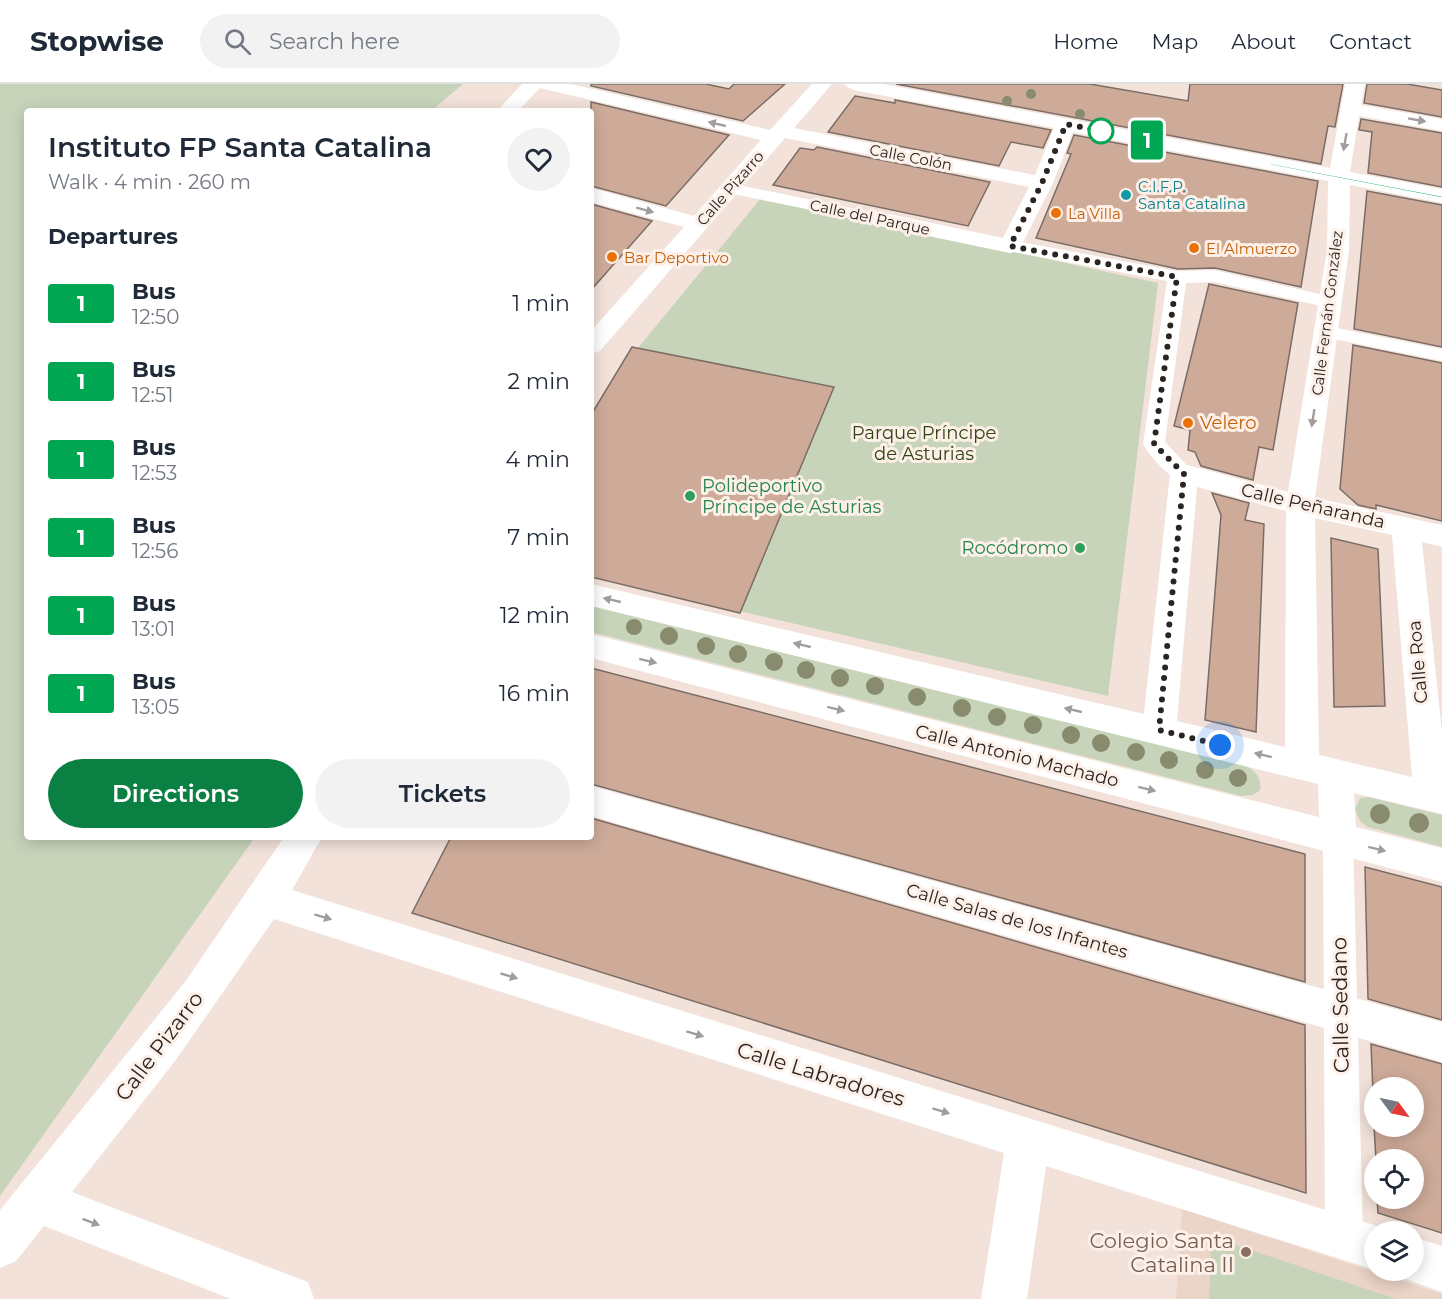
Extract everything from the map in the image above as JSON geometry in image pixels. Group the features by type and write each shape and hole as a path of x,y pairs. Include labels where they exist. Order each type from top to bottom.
{"street":[{"path":"510,108 533,84"},
{"name":"Calle Colón","path":"546,84 777,134 1042,183"},
{"name":"Calle Pizarro","path":"594,343 822,84"},
{"path":"853,84 1442,196"},
{"name":"Calle Fernán González","path":"1300,505 1338,250 1339,176 1355,84"},
{"path":"1350,108 1442,124"},
{"path":"1066,124 1042,183 1010,246 1177,277 1214,276 1330,302"},
{"name":"Calle del Parque","path":"729,188 1010,246"},
{"path":"594,196 698,224"},
{"path":"1159,730 1184,474 1154,444 1177,277"},
{"path":"594,314 615,319"},
{"path":"1326,332 1442,355"},
{"name":"Calle Peñaranda","path":"1184,474 1300,505 1442,536"},
{"name":"Calle Sedano","path":"1300,505 1318,769 1338,838 1340,1013 1359,1243"},
{"name":"Calle Roa","path":"1406,528 1436,797"},
{"path":"594,596 1436,797"},
{"name":"Calle Antonio Machado","path":"594,647 1442,865"},
{"name":"Calle Salas de los Infantes","path":"594,802 1442,1042"},
{"name":"Calle Pizarro","path":"0,1245 115,1105 267,900 302,840"},
{"name":"Calle Labradores","path":"267,900 1359,1243"},
{"path":"1004,1299 1028,1139"},
{"path":"36,1201 291,1299"},
{"path":"1424,1263 1442,1269"}],"shaded area":[{"name":"Colegio Santa Catalina II","path":"1182,1209 1364,1268 1364,1281 1402,1281 1442,1294 1442,1299 1176,1299"}],"green space":[{"path":"0,84 463,84 435,108 24,108 24,840 253,840 0,1196"},
{"name":"Parque Príncipe de Asturias","path":"762,197 1158,283 1108,696 594,578 594,410 632,347 638,348"},
{"path":"594,604 1244,765 1257,775 1260,790 1253,795 1241,796 594,633"},
{"path":"1368,797 1442,815 1442,847 1368,827 1360,821 1355,809 1360,798"},
{"path":"1212,1237 1396,1299 1209,1299"}],"building":[{"path":"591,84 706,84 729,89 734,84 785,84 743,121 591,86"},
{"path":"896,84 1090,84 1188,101 1190,84 1343,84 1335,127 1328,126 1321,164"},
{"path":"1367,84 1407,84 1442,90 1442,117 1364,103"},
{"path":"855,96 895,103 895,100 1051,130 1043,148 1011,142 999,166 828,132"},
{"path":"591,102 729,135 666,206 594,187 594,108 591,108"},
{"path":"1361,119 1442,133 1442,187 1368,173 1372,132 1359,130"},
{"path":"1074,135 1318,181 1301,287 1215,268 1178,269 1036,238 1071,154 1067,153"},
{"path":"817,147 990,182 968,226 773,185 800,148 814,150"},
{"path":"1367,191 1442,205 1442,347 1354,329"},
{"path":"594,205 652,221 594,287"},
{"path":"1209,284 1298,303 1273,450 1259,447 1253,480 1201,466 1195,452 1188,450 1190,430 1174,426"},
{"path":"1353,345 1442,363 1442,521 1376,505 1376,509 1358,505 1340,489"},
{"name":"Polideportivo Príncipe de Asturias","path":"632,347 834,387 740,613 594,578 594,410"},
{"path":"1212,493 1249,503 1245,520 1264,524 1256,732 1205,720 1221,515"},
{"path":"1331,538 1378,549 1385,706 1334,707"},
{"path":"594,669 1305,854 1305,982 594,785"},
{"path":"594,819 1305,1025 1306,1193 412,913 449,840 594,840"},
{"path":"1365,867 1442,887 1442,1020 1368,999"},
{"path":"1371,1044 1442,1064 1442,1233 1424,1227 1424,1221 1404,1221 1378,1213 1378,1209 1424,1209 1424,1149 1375,1149 1375,1137 1424,1137 1424,1077 1372,1077"}],"bus line":[{"name":"1","path":"853,84 1442,196"}],"place":[{"name":"C.I.F.P. Santa Catalina","path":"1126,195"},
{"name":"La Villa","path":"1056,213"},
{"name":"El Almuerzo","path":"1194,248"},
{"name":"Bar Deportivo","path":"612,257"},
{"name":"Velero","path":"1188,423"},
{"name":"Polideportivo Príncipe de Asturias","path":"690,496"},
{"name":"Rocódromo","path":"1080,548"},
{"name":"Colegio Santa Catalina II","path":"1246,1252"}],"route":[{"path":"1101,131 1066,124 1042,183 1010,246 1177,277 1154,444 1184,474 1159,730 1220,745"}]}
